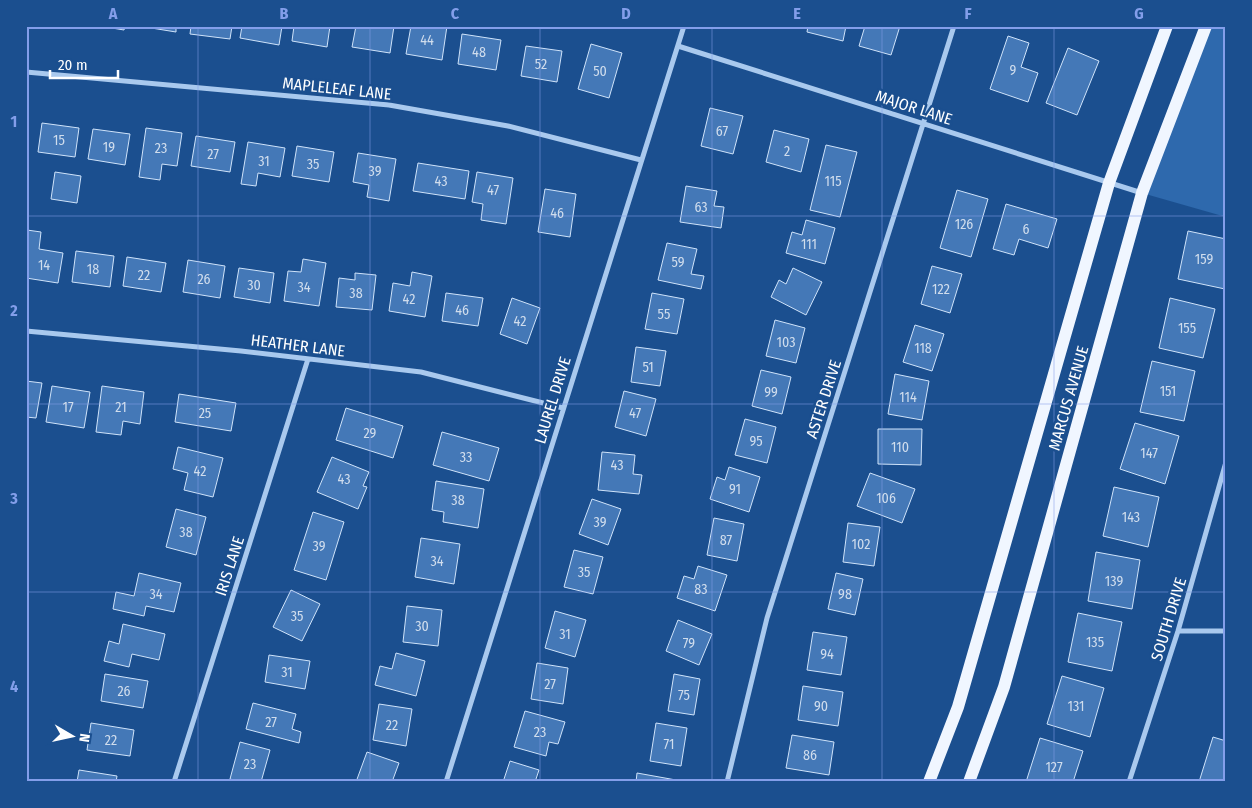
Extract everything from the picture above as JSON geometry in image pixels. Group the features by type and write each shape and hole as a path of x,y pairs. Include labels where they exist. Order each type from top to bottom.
{"main road":[{"name":"MARCUS AVENUE","path":"929,782 958,708 1108,183 1166,26"},
{"name":"MARCUS AVENUE","path":"969,782 1004,687 1142,192 1206,26"}],"street":[{"name":"LAUREL DRIVE","path":"446,782 684,26"},
{"name":"ASTER DRIVE","path":"727,782 767,618 954,26"},
{"name":"MAJOR LANE","path":"678,46 1108,183 1142,192"},
{"name":"MAPLELEAF LANE","path":"26,72 389,105 508,126 641,160"},
{"name":"HEATHER LANE","path":"26,331 241,350 421,372 563,408"},
{"name":"IRIS LANE","path":"174,782 308,359"},
{"name":"SOUTH DRIVE","path":"1129,782 1178,631 1226,462"},
{"path":"1178,631 1226,631"}],"shaded area":[{"path":"1207,26 1226,26 1226,217 1142,193"}],"building":[{"path":"100,26 125,26 124,30"},
{"path":"139,26 176,26 176,32"},
{"path":"191,26 232,26 230,39 190,34"},
{"path":"242,26 282,26 279,45 240,38"},
{"path":"294,26 330,26 327,47 292,41"},
{"path":"356,26 394,26 390,53 352,47"},
{"path":"411,26 447,26 442,60 406,54"},
{"path":"808,26 846,26 843,41 807,32"},
{"path":"865,26 900,26 891,55 859,46"},
{"path":"462,34 501,40 496,70 458,64"},
{"path":"1008,36 1029,43 1021,67 1038,73 1028,102 990,89"},
{"path":"591,44 622,53 609,98 578,89"},
{"path":"526,46 562,51 557,82 521,76"},
{"path":"1068,48 1099,61 1077,115 1046,103"},
{"path":"710,108 743,116 733,154 701,146"},
{"path":"42,123 79,128 75,157 38,152"},
{"path":"146,128 182,133 177,166 162,164 160,180 139,177"},
{"path":"93,129 130,134 125,165 88,159"},
{"path":"774,130 809,139 801,172 766,162"},
{"path":"196,136 235,142 230,172 191,166"},
{"path":"248,142 285,148 280,177 258,173 256,186 241,184"},
{"path":"826,145 857,152 840,217 810,210"},
{"path":"297,146 334,152 329,182 292,176"},
{"path":"358,153 396,159 389,201 367,197 369,185 353,182"},
{"path":"418,163 469,171 465,199 413,191"},
{"path":"55,172 81,176 77,203 51,199"},
{"path":"477,172 513,178 506,224 481,220 483,204 472,202"},
{"path":"686,186 717,191 714,206 724,207 721,228 680,222"},
{"path":"545,189 576,194 570,237 538,232"},
{"path":"957,190 988,199 971,257 940,248"},
{"path":"1006,204 1057,219 1048,248 1019,239 1014,255 993,249"},
{"path":"806,220 835,228 825,264 786,253 792,232 802,235"},
{"path":"27,230 41,232 39,249 63,253 58,283 26,278"},
{"path":"1188,231 1226,239 1225,289 1178,279"},
{"path":"667,243 697,249 691,274 704,276 701,289 658,280"},
{"path":"76,251 114,256 110,287 72,282"},
{"path":"127,257 166,263 161,292 123,286"},
{"path":"303,259 326,263 319,306 284,301 288,271 301,272"},
{"path":"188,260 225,266 220,298 183,292"},
{"path":"932,266 962,274 950,313 921,304"},
{"path":"239,268 274,273 270,303 234,297"},
{"path":"793,268 822,282 806,315 771,297 779,280 786,284"},
{"path":"412,272 432,276 425,317 389,311 393,283 410,286"},
{"path":"355,273 376,275 372,310 336,307 339,278 355,280"},
{"path":"446,293 483,298 478,326 442,321"},
{"path":"652,293 684,299 677,334 645,329"},
{"path":"512,298 540,308 527,344 500,334"},
{"path":"1170,298 1215,309 1203,358 1159,348"},
{"path":"775,320 805,328 796,363 766,356"},
{"path":"915,325 944,334 932,371 903,362"},
{"path":"636,347 666,351 660,386 631,382"},
{"path":"1152,361 1195,371 1184,421 1140,412"},
{"path":"761,370 791,377 782,414 752,406"},
{"path":"895,374 929,381 922,420 888,414"},
{"path":"26,381 42,383 36,418 26,417"},
{"path":"52,386 90,392 84,428 46,422"},
{"path":"102,386 144,392 140,424 123,421 121,435 96,432"},
{"path":"624,391 656,399 646,436 615,427"},
{"path":"179,394 236,403 231,431 175,422"},
{"path":"346,408 403,426 393,458 336,440"},
{"path":"745,419 776,427 767,463 735,455"},
{"path":"1135,423 1179,436 1165,484 1120,469"},
{"path":"878,429 922,429 921,465 878,464"},
{"path":"442,432 499,448 489,481 433,465"},
{"path":"178,447 223,458 213,497 184,490 188,473 173,469"},
{"path":"602,452 635,455 633,474 642,475 639,494 598,490"},
{"path":"332,457 369,472 363,486 367,487 358,509 317,492"},
{"path":"729,467 760,477 749,512 710,499 717,477 725,480"},
{"path":"870,473 915,489 902,523 857,506"},
{"path":"436,481 484,489 478,528 443,522 444,512 432,510"},
{"path":"1114,487 1159,497 1148,547 1103,536"},
{"path":"592,499 621,509 608,545 579,534"},
{"path":"176,509 206,517 196,555 166,547"},
{"path":"313,512 344,522 326,580 294,570"},
{"path":"714,518 744,524 737,561 707,555"},
{"path":"848,523 880,527 874,566 843,562"},
{"path":"421,538 460,544 454,584 415,577"},
{"path":"574,550 603,557 593,594 564,587"},
{"path":"1096,552 1140,560 1132,609 1088,601"},
{"path":"698,566 727,575 715,611 677,598 684,576 694,579"},
{"path":"139,573 181,583 174,612 146,606 144,616 113,609 116,592 134,596"},
{"path":"836,573 863,579 855,615 828,609"},
{"path":"291,590 320,604 302,641 273,627"},
{"path":"407,606 442,610 438,646 403,642"},
{"path":"555,611 586,620 575,657 545,648"},
{"path":"1078,613 1122,622 1112,671 1068,662"},
{"path":"678,620 712,634 699,665 666,651"},
{"path":"123,624 165,634 159,660 132,654 129,667 104,661 109,641 119,644"},
{"path":"813,632 847,637 841,675 807,670"},
{"path":"26,641 28,641 28,671 26,671"},
{"path":"396,653 425,661 416,696 375,685 380,666 392,669"},
{"path":"269,655 310,661 305,689 265,682"},
{"path":"537,663 568,668 563,704 531,699"},
{"path":"105,674 148,681 143,708 101,701"},
{"path":"674,674 700,679 694,715 668,711"},
{"path":"1062,676 1104,688 1090,737 1047,724"},
{"path":"803,686 843,692 838,726 798,720"},
{"path":"253,703 296,714 292,729 301,732 299,743 246,729"},
{"path":"379,704 412,709 406,746 373,740"},
{"path":"525,711 565,722 558,744 549,742 546,756 514,747"},
{"path":"91,723 134,730 130,756 87,750"},
{"path":"656,723 687,728 681,766 650,761"},
{"path":"792,735 834,742 829,775 786,768"},
{"path":"1213,737 1226,741 1226,782 1199,782"},
{"path":"1040,738 1083,751 1073,782 1026,782"},
{"path":"240,742 270,750 261,782 241,782 230,779"},
{"path":"367,752 399,763 392,782 356,782"},
{"path":"510,761 539,770 535,782 503,782"},
{"path":"79,770 117,776 116,782 77,782"},
{"path":"637,773 676,780 676,782 636,782"}]}
